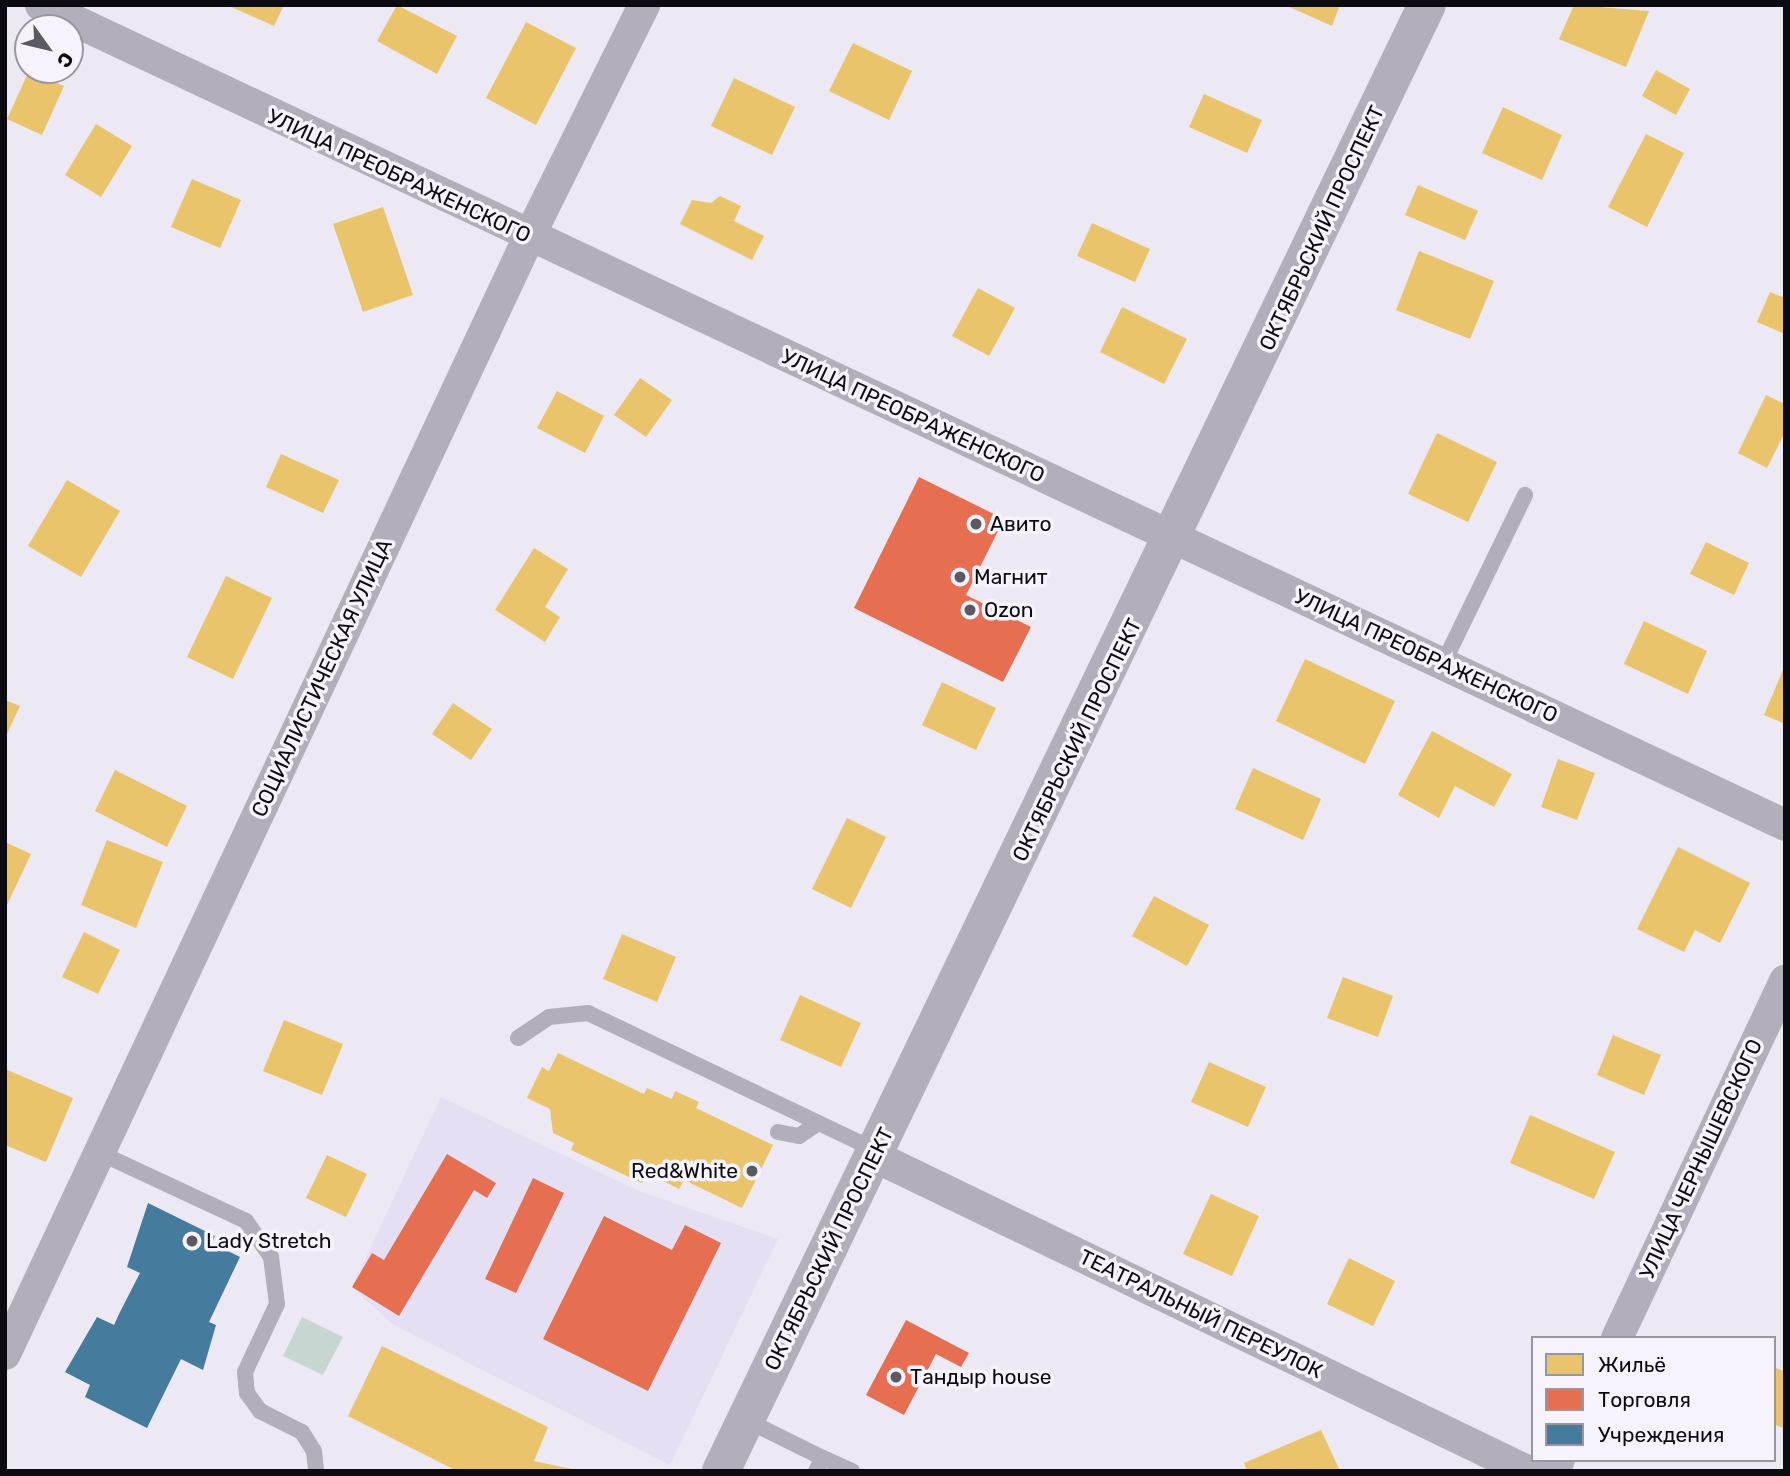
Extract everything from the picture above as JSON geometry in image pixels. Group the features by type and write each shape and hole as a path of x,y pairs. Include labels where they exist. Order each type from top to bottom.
{"street":[{"name":"УЛИЦА ПРЕОБРАЖЕНСКОГО","path":"41,5 529,237 1785,825"},
{"name":"СОЦИАЛИСТИЧЕСКАЯ УЛИЦА","path":"5,1354 529,237 644,5"},
{"name":"ОКТЯБРЬСКИЙ ПРОСПЕКТ","path":"721,1471 1176,538 1427,5"},
{"name":"УЛИЦА ЧЕРНЫШЕВСКОГО","path":"1618,1336 1785,981"},
{"name":"ТЕАТРАЛЬНЫЙ ПЕРЕУЛОК","path":"874,1156 1527,1471"}],"lane":[{"path":"1443,664 1525,495"},
{"path":"517,1038 549,1017 588,1013 818,1123 874,1156"},
{"path":"778,1132 799,1136 818,1123"},
{"path":"100,1153 246,1221 271,1256 277,1304 245,1372 247,1393 260,1411 302,1432 314,1451 316,1471"},
{"path":"746,1420 820,1464 852,1471"}],"shaded area":[{"path":"441,1097 639,1191 778,1239 670,1465 392,1324 352,1287"},
{"path":"302,1317 343,1337 323,1375 283,1356"}],"building: Жильё":[{"path":"227,5 284,5 274,26"},
{"path":"397,5 457,36 437,74 377,41"},
{"path":"1285,5 1340,5 1332,26"},
{"path":"1574,5 1649,11 1626,67 1559,39"},
{"path":"526,22 576,48 536,125 486,98"},
{"path":"853,43 912,71 889,120 829,91"},
{"path":"1656,70 1690,89 1676,115 1642,96"},
{"path":"734,78 795,107 772,155 711,126"},
{"path":"23,84 64,86 42,135 7,119"},
{"path":"1204,94 1262,120 1247,153 1189,127"},
{"path":"1503,107 1562,135 1542,180 1482,153"},
{"path":"96,124 132,146 101,197 65,175"},
{"path":"1646,134 1684,153 1647,227 1608,207"},
{"path":"192,179 241,200 220,248 171,227"},
{"path":"1418,185 1478,211 1465,240 1405,215"},
{"path":"720,196 741,206 734,221 764,236 752,260 680,224 692,200 711,203"},
{"path":"383,207 413,295 363,312 333,224"},
{"path":"1092,223 1150,249 1135,282 1077,256"},
{"path":"1419,251 1494,281 1470,339 1396,310"},
{"path":"978,288 1015,308 989,356 952,336"},
{"path":"1770,292 1785,298 1785,334 1757,322"},
{"path":"1122,307 1187,339 1164,384 1100,352"},
{"path":"640,378 672,400 646,437 614,415"},
{"path":"557,391 604,416 585,453 537,428"},
{"path":"1766,395 1785,404 1785,432 1767,468 1738,453"},
{"path":"1437,433 1497,462 1468,522 1408,494"},
{"path":"281,454 339,480 323,513 266,487"},
{"path":"67,480 120,511 81,577 28,546"},
{"path":"1706,542 1749,563 1734,595 1690,574"},
{"path":"534,548 568,569 545,607 560,617 545,642 495,610"},
{"path":"226,576 272,598 233,679 187,657"},
{"path":"1644,621 1707,651 1688,694 1624,664"},
{"path":"1305,659 1395,701 1365,764 1276,721"},
{"path":"1785,665 1785,724 1764,715"},
{"path":"942,682 996,708 976,750 922,725"},
{"path":"5,700 20,706 5,738"},
{"path":"453,703 492,729 471,760 432,734"},
{"path":"1432,731 1512,774 1494,807 1455,786 1439,818 1398,795"},
{"path":"1558,759 1595,773 1577,820 1541,807"},
{"path":"1253,768 1321,799 1303,840 1235,809"},
{"path":"115,770 187,806 167,847 95,811"},
{"path":"847,818 886,837 851,908 812,889"},
{"path":"107,840 163,862 136,928 81,905"},
{"path":"5,842 31,854 7,905 5,904"},
{"path":"1678,847 1750,883 1720,943 1695,930 1684,952 1637,929"},
{"path":"1154,896 1209,925 1187,966 1132,936"},
{"path":"84,932 120,950 98,994 62,977"},
{"path":"622,934 676,957 657,1002 603,979"},
{"path":"1343,977 1393,996 1378,1037 1327,1018"},
{"path":"800,995 861,1023 841,1067 780,1040"},
{"path":"284,1020 343,1044 322,1095 263,1071"},
{"path":"1613,1035 1661,1055 1644,1095 1597,1075"},
{"path":"558,1053 644,1094 647,1088 672,1099 675,1091 699,1102 696,1108 773,1145 742,1208 684,1180 679,1189 647,1173 642,1183 571,1150 574,1143 553,1133 550,1109 527,1098 542,1067 549,1071"},
{"path":"1209,1062 1266,1087 1248,1127 1191,1102"},
{"path":"5,1069 73,1098 46,1162 5,1145"},
{"path":"1530,1115 1615,1152 1594,1199 1510,1163"},
{"path":"327,1155 367,1174 346,1217 306,1198"},
{"path":"1211,1194 1259,1216 1232,1276 1183,1254"},
{"path":"1349,1258 1395,1281 1373,1326 1327,1304"},
{"path":"382,1346 548,1427 534,1461 581,1471 457,1471 348,1416"},
{"path":"1776,1368 1785,1372 1785,1429 1776,1425"},
{"path":"1321,1430 1340,1471 1247,1471 1244,1463"}],"building: Торговля":[{"path":"919,477 1004,519 966,595 1031,627 1003,682 854,608"},
{"path":"447,1154 496,1183 487,1198 474,1190 399,1316 352,1287 372,1253 384,1260"},
{"path":"533,1178 564,1193 516,1293 485,1279"},
{"path":"604,1216 672,1250 685,1225 721,1243 648,1391 543,1339"},
{"path":"906,1320 969,1353 961,1367 936,1354 904,1415 866,1395"}],"building: Учреждения":[{"path":"148,1203 215,1236 212,1243 240,1257 209,1322 216,1325 203,1370 181,1359 147,1428 85,1397 90,1385 65,1372 97,1317 114,1325 140,1273 127,1267"}],"place":[{"name":"Авито","path":"976,524"},
{"name":"Магнит","path":"960,577"},
{"name":"Ozon","path":"970,610"},
{"name":"Red&White","path":"752,1171"},
{"name":"Lady Stretch","path":"192,1241"},
{"name":"Тандыр house","path":"896,1377"}]}
